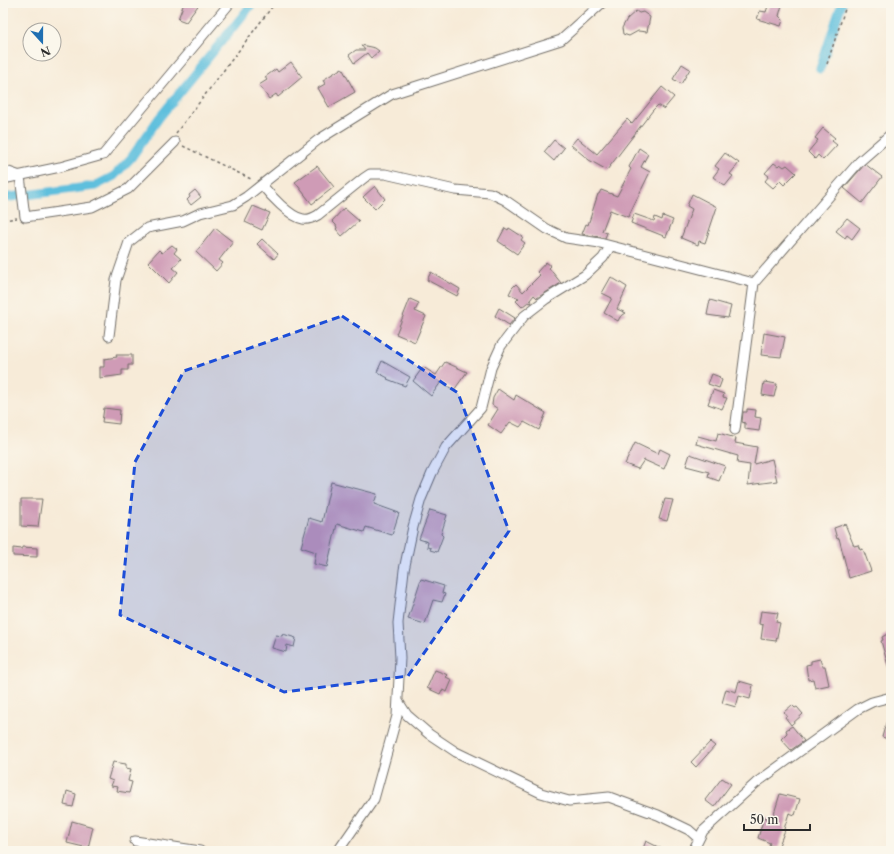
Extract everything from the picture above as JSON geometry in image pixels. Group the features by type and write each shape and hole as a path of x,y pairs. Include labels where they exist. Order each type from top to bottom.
{"street":[{"path":"3,179 103,155 230,3"},
{"path":"108,336 116,280 129,242 148,228 183,221 200,213 233,204 262,185 318,140 392,94 561,40 602,3"},
{"path":"735,430 754,283 859,162 891,134"},
{"path":"20,176 25,217 92,207 128,189 175,142"},
{"path":"3,170 20,176"},
{"path":"262,185 297,217 307,219 318,215 370,174 385,174 455,190 490,193 505,200 557,234 571,239 600,243 610,247 662,258 754,283"},
{"path":"338,851 374,799 397,716 400,658 398,623 404,570 413,527 421,499 432,473 446,448 482,408 491,368 505,340 524,316 546,298 585,275 603,258 610,247"},
{"path":"693,851 698,838 709,824 756,783 858,709 872,702 891,697"},
{"path":"398,701 407,715 429,734 456,752 542,793 569,801 609,797 658,814 689,830 698,838"},
{"path":"135,841 200,851"}],"path":[{"path":"262,185 175,142 174,135 275,3"},
{"path":"826,64 847,3"},
{"path":"3,220 25,217"}],"highlighted area":[{"path":"342,316 458,393 509,531 408,676 284,692 120,615 135,462 184,371"}],"building":[{"path":"184,3 200,3 186,22 178,19"},
{"path":"769,3 782,5 779,16 783,20 781,26 757,19 760,11 766,12"},
{"path":"636,11 639,13 643,12 650,17 647,32 638,31 629,36 623,34 622,28 627,19"},
{"path":"361,45 375,48 379,51 371,58 367,53 354,63 349,55 356,50 365,50"},
{"path":"291,62 302,77 278,97 276,94 269,99 259,85 267,80 265,77 276,69 278,72"},
{"path":"682,64 690,69 681,84 673,79"},
{"path":"342,68 355,92 329,107 318,88 325,84 323,80"},
{"path":"662,87 674,97 664,109 658,105 653,110 607,170 589,160 571,145 577,138 597,154 627,119 632,124"},
{"path":"823,128 835,138 832,141 837,145 823,160 818,155 815,159 808,152 818,140 815,138"},
{"path":"554,140 564,148 554,161 544,152"},
{"path":"639,148 648,154 641,167 650,172 628,217 610,210 602,231 607,233 605,238 582,234 586,224 588,225 598,194 601,190 617,196 631,169 629,167"},
{"path":"725,153 739,163 730,174 733,176 725,186 713,177 719,169 715,166"},
{"path":"774,163 778,166 780,164 784,167 787,165 796,173 784,185 780,181 773,188 765,181 769,176 765,173"},
{"path":"865,164 882,177 862,203 844,188"},
{"path":"317,166 334,187 312,204 295,182"},
{"path":"375,186 385,199 375,209 363,197"},
{"path":"195,190 201,197 191,205 187,200 190,197 189,195"},
{"path":"692,194 717,207 705,243 699,241 698,245 681,238 692,209 687,206"},
{"path":"253,206 270,213 262,230 245,222"},
{"path":"344,208 359,221 342,236 332,221"},
{"path":"634,214 654,221 655,217 662,220 663,216 673,220 666,237 631,223"},
{"path":"847,218 860,228 852,239 847,235 845,238 836,231"},
{"path":"215,228 233,242 219,260 223,263 216,271 196,252"},
{"path":"505,228 508,230 509,228 523,237 521,240 525,243 517,254 498,241"},
{"path":"262,239 278,254 274,259 257,244"},
{"path":"172,245 177,249 174,253 181,259 173,268 178,272 169,283 148,262 159,250 162,253"},
{"path":"546,262 551,266 549,268 561,283 537,298 534,295 530,300 532,303 528,302 522,307 516,301 519,298 509,294 512,288 516,284 523,292 540,275 537,272"},
{"path":"431,272 460,289 457,296 427,280"},
{"path":"611,277 627,287 617,309 626,313 620,317 618,321 604,313 612,298 602,293"},
{"path":"410,299 419,303 415,311 426,316 415,342 396,334"},
{"path":"710,300 731,306 728,318 707,315"},
{"path":"499,308 515,318 509,325 495,316"},
{"path":"764,333 785,337 781,357 761,355"},
{"path":"116,355 132,355 132,365 128,365 128,370 122,370 122,375 100,378 100,367 104,367 104,359 117,357"},
{"path":"382,361 410,377 405,386 387,379 388,378 377,372"},
{"path":"445,362 467,372 454,390 441,382 431,396 413,381 423,367 436,375"},
{"path":"712,374 720,377 719,378 722,380 719,388 708,384"},
{"path":"764,382 777,384 774,397 762,395"},
{"path":"498,389 514,400 516,395 546,413 539,430 524,422 520,427 510,422 501,434 488,425 498,409 492,405 493,398"},
{"path":"713,390 724,394 723,397 727,398 722,409 708,404"},
{"path":"104,408 120,410 119,424 102,422"},
{"path":"747,409 756,410 755,417 761,418 759,431 745,429 745,423 742,422 743,412 747,412"},
{"path":"718,433 736,438 735,443 757,447 754,464 772,459 777,481 748,485 750,465 737,463 738,456 696,444 698,436 716,441"},
{"path":"635,443 658,454 660,449 670,454 664,469 644,460 638,469 625,464"},
{"path":"690,454 725,466 719,481 708,477 709,472 686,466"},
{"path":"331,482 377,494 374,504 399,513 392,535 366,527 364,532 337,524 327,567 314,564 316,552 301,547 309,518 322,522"},
{"path":"21,499 42,499 38,527 21,526"},
{"path":"665,499 673,500 667,521 659,519"},
{"path":"430,510 447,515 441,534 443,536 437,552 430,550 431,548 427,547 428,542 419,539"},
{"path":"845,524 854,546 858,545 860,550 863,549 871,571 849,578 839,538 837,539 834,528"},
{"path":"22,547 37,548 37,557 13,556 13,548 22,549"},
{"path":"421,579 444,586 442,593 445,594 442,602 433,600 425,624 408,619"},
{"path":"761,611 778,613 776,622 780,623 776,641 761,639 763,625 759,624"},
{"path":"891,632 891,669 889,669 881,641 883,640 882,637"},
{"path":"283,634 296,638 294,647 287,645 286,652 272,648 276,635 282,636"},
{"path":"820,659 822,666 825,666 829,685 815,688 813,679 808,680 806,665 811,664 811,661"},
{"path":"435,670 448,675 446,677 452,680 447,692 442,690 440,694 427,688"},
{"path":"739,681 753,685 750,699 739,696 736,707 722,703 726,689 736,692"},
{"path":"792,705 795,708 797,707 803,714 791,725 785,717 787,716 784,712"},
{"path":"889,713 891,713 891,740 882,737"},
{"path":"792,726 804,741 791,750 781,739 787,733 786,730"},
{"path":"710,742 715,746 696,767 691,762"},
{"path":"113,762 126,764 126,768 131,769 128,781 132,782 129,793 117,791 118,787 111,786 113,781 108,779"},
{"path":"722,778 731,784 714,807 705,800"},
{"path":"67,791 76,794 73,807 64,805"},
{"path":"780,794 800,799 795,815 789,813 784,829 785,830 778,848 769,845 770,843 758,838 764,817 772,820"},
{"path":"72,821 93,827 88,848 67,843"},
{"path":"646,841 666,851 642,851"}],"waterway":[{"path":"3,198 95,186 114,176 131,158 159,118 253,3"},
{"path":"820,69 842,3"}]}
